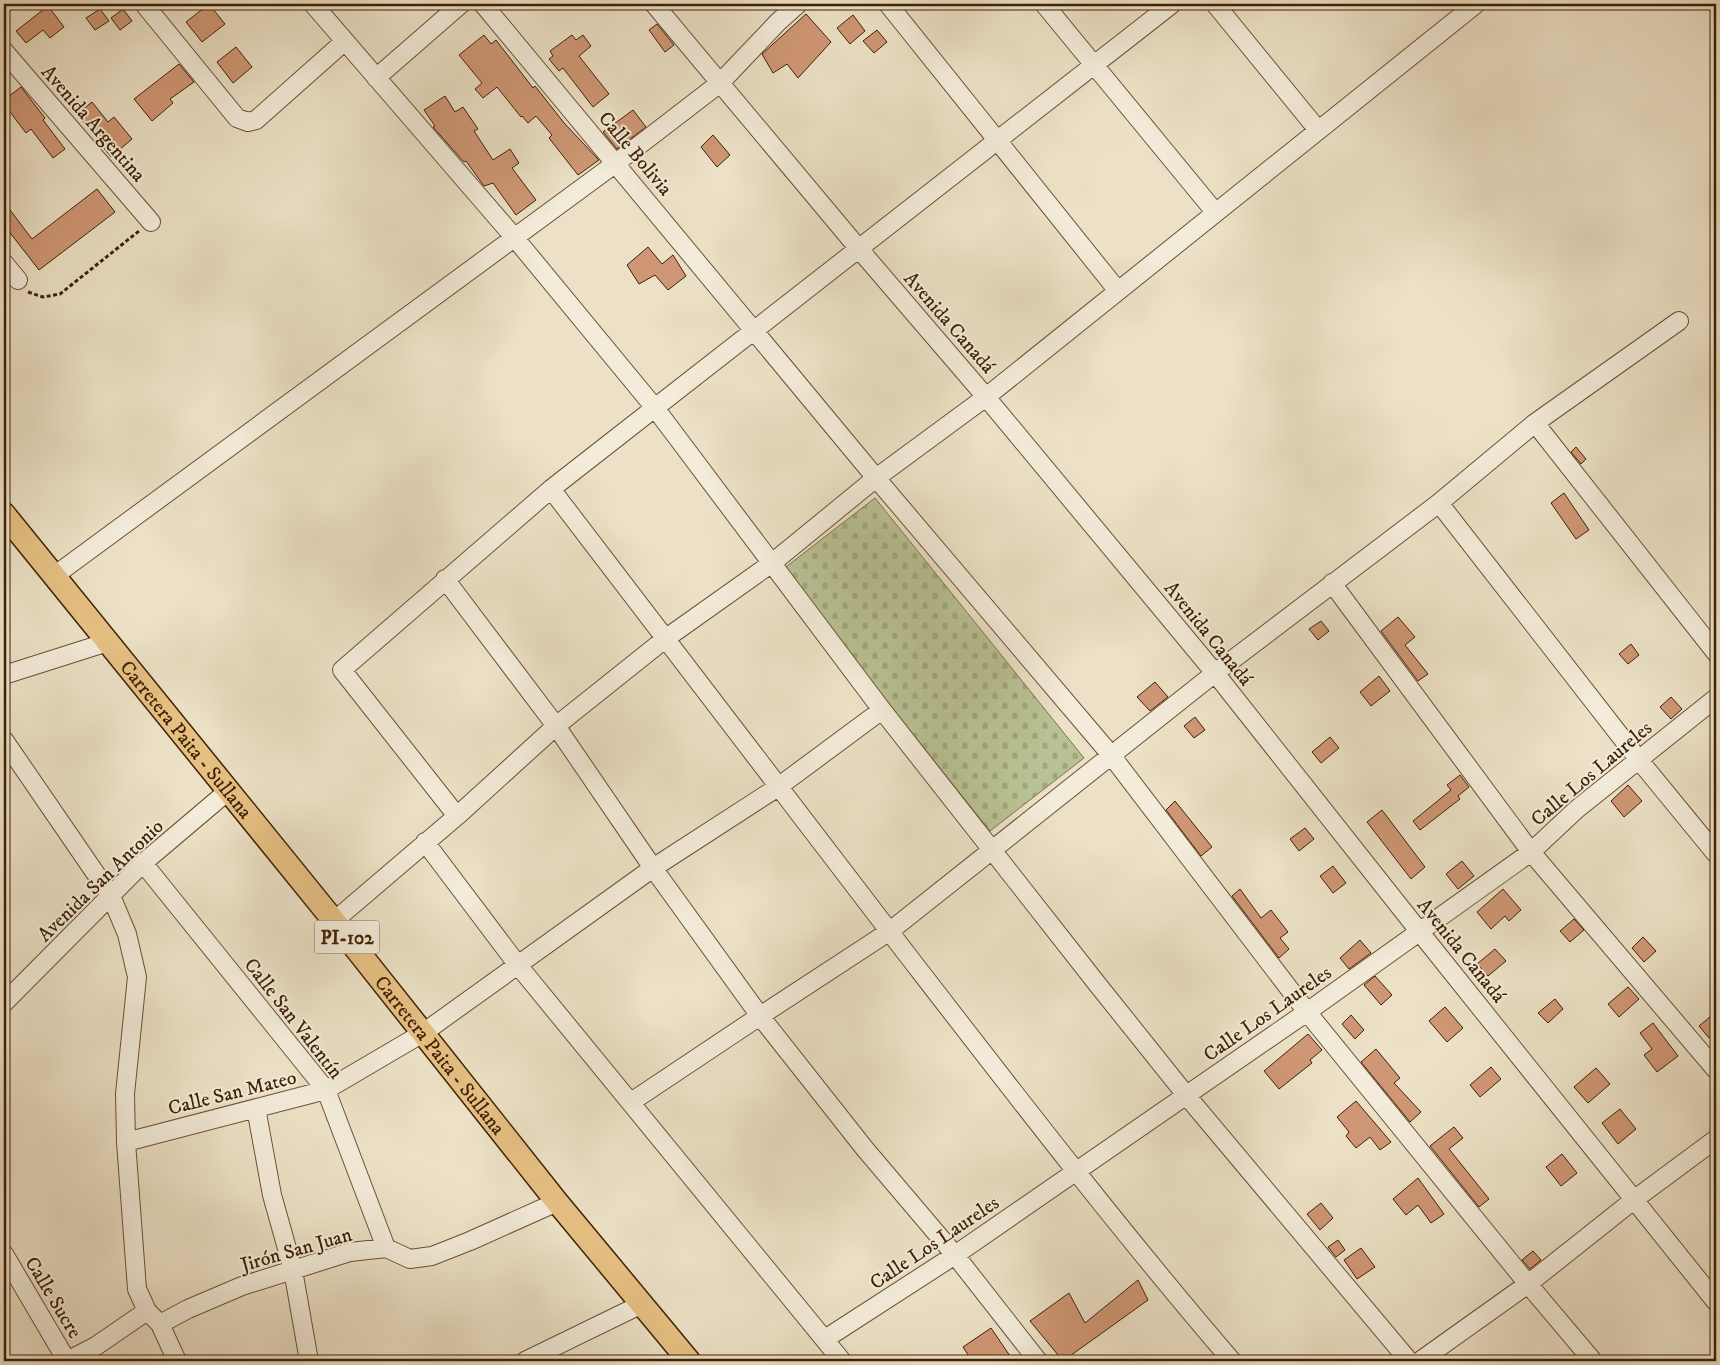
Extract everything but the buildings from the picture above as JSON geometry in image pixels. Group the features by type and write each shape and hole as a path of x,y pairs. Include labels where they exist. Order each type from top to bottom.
{"main road":[{"name":"Carretera Paita - Sullana","path":"4,514 334,921 558,1202 689,1361"}],"street":[{"path":"144,4 237,118 248,122 256,120 345,41"},
{"path":"313,4 514,237 655,408 882,710 1186,1095 1409,1361"},
{"path":"376,78 461,4"},
{"name":"Calle Bolivia","path":"483,4 876,478 1111,756 1307,1012 1593,1361"},
{"name":"Avenida Canadá","path":"654,4 859,249 986,396 1215,673 1716,1302"},
{"path":"54,576 616,163 720,83 778,22 798,4"},
{"path":"888,4 1118,291"},
{"path":"1044,4 1215,212"},
{"path":"457,816 342,670 551,489 1172,4"},
{"path":"1215,4 1318,130"},
{"path":"334,921 457,816 556,726 665,639 772,563 876,478 986,396 1476,4"},
{"name":"Avenida Argentina","path":"4,51 151,222"},
{"path":"4,263 18,280"},
{"path":"631,1102 890,932 1215,673 1439,503 1535,423 1679,320"},
{"path":"1535,423 1716,653"},
{"path":"551,489 778,788 1076,1172 1232,1361"},
{"path":"1439,503 1716,854"},
{"path":"445,579 556,726 653,868 760,1016 865,1149 955,1255 1038,1361"},
{"path":"1332,583 1531,852 1716,1070"},
{"path":"4,675 108,642"},
{"name":"Calle Los Laureles","path":"825,1339 955,1255 1076,1172 1307,1012 1531,852 1577,809 1716,698"},
{"name":"Calle San Mateo","path":"126,1142 326,1090 423,1032 653,868 778,788 882,710"},
{"path":"4,740 111,896 127,934 137,977 124,1094 137,1288 147,1311 160,1324 177,1361"},
{"name":"Avenida San Antonio","path":"4,1004 143,863 228,791"},
{"path":"425,842 517,964 842,1361"},
{"name":"Calle San Valentín","path":"143,863 326,1090 386,1248"},
{"path":"256,1108 272,1195 294,1270 309,1361"},
{"path":"1420,1361 1528,1284 1635,1199 1716,1139"},
{"path":"386,1248 410,1259 432,1256 470,1242 558,1202"},
{"name":"Jirón San Juan","path":"160,1324 188,1309 242,1286 350,1252 386,1248"},
{"name":"Calle Sucre","path":"4,1254 67,1361"},
{"path":"525,1361 642,1304"},
{"path":"67,1361 96,1346 147,1311"}],"path":[{"path":"18,280 29,292 36,295 52,296 60,294 151,222"}],"green space":[{"path":"875,498 1084,758 990,831 782,570"}]}
